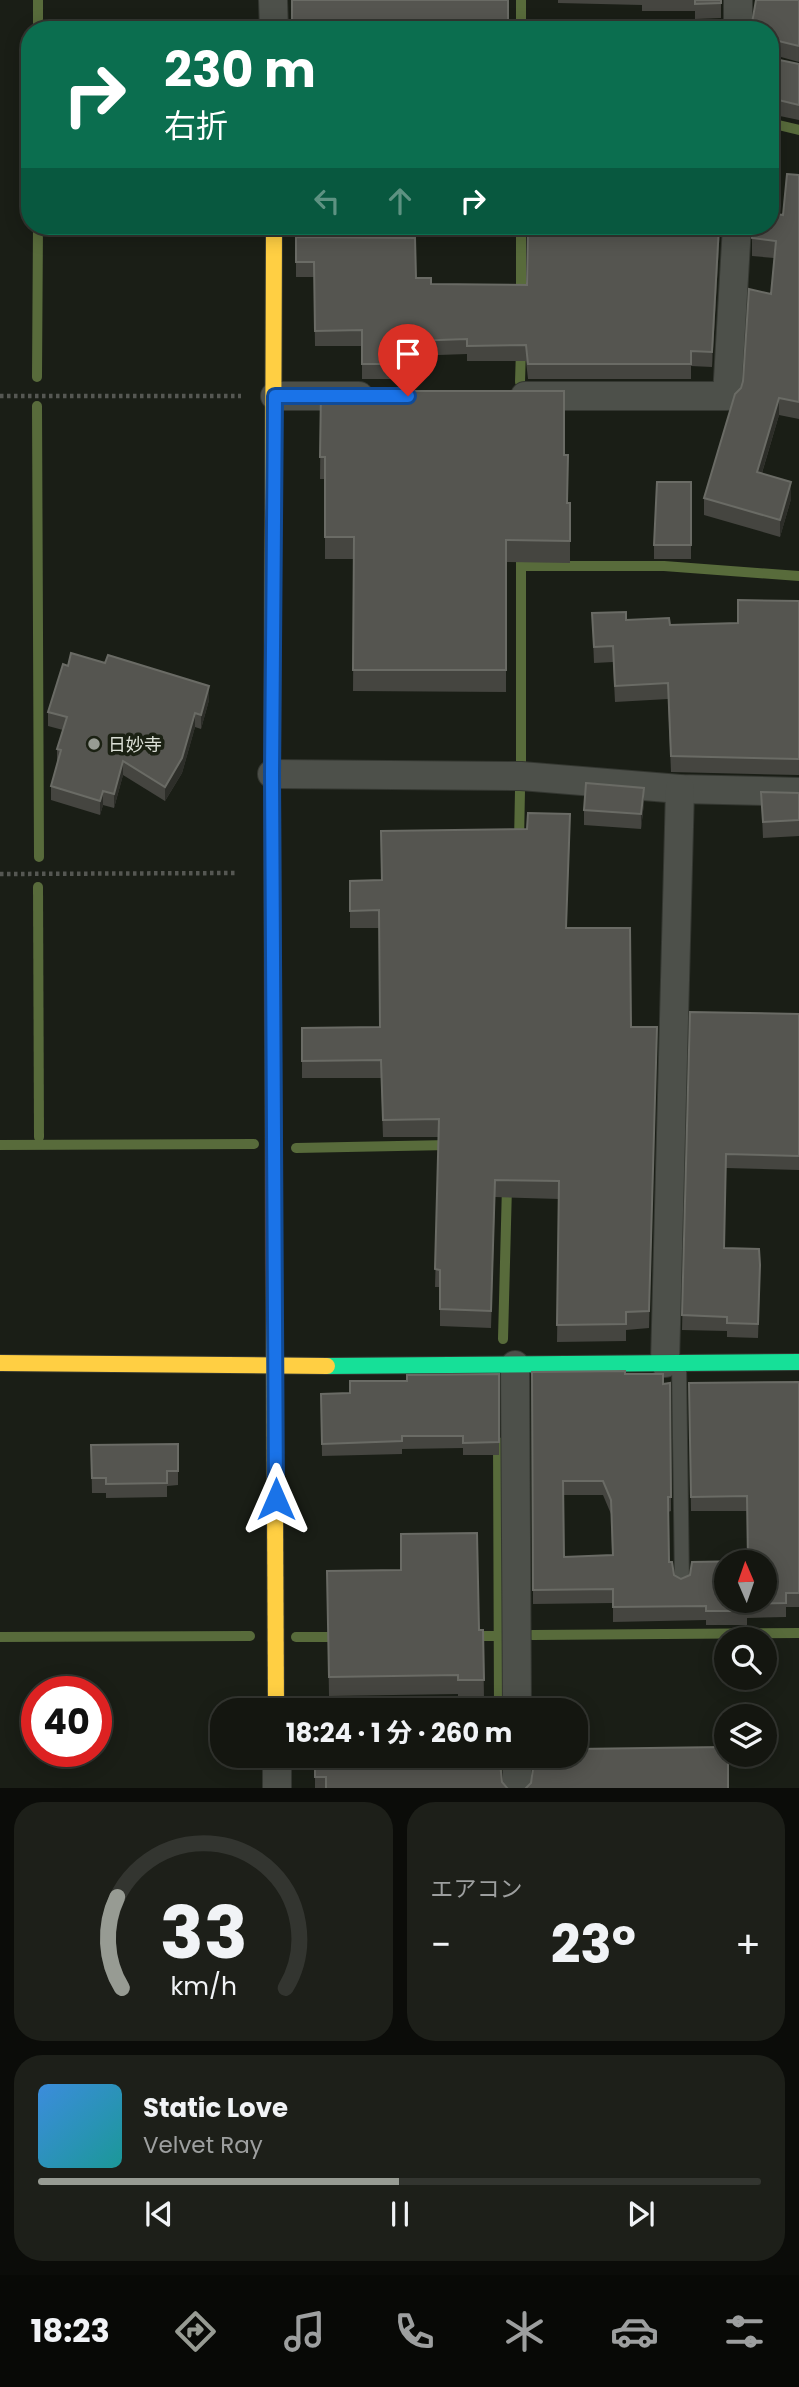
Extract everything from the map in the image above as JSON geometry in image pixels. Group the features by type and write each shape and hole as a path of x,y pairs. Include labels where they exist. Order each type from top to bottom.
{"street":[{"path":"273,0 274,21"},
{"path":"738,0 738,21"},
{"path":"274,235 272,774 276,1698"},
{"path":"494,396 727,396 736,235"},
{"path":"275,396 384,396"},
{"path":"272,774 521,776 681,789 799,792"},
{"path":"672,1363 681,789"},
{"path":"0,1363 275,1366 799,1362"},
{"path":"515,1364 517,1698"},
{"path":"276,1768 277,1788"},
{"path":"517,1768 517,1788"}],"lane":[{"path":"672,1363 682,1584"}],"path":[{"path":"0,396 275,396"},
{"path":"0,874 273,873"}],"building":[{"path":"292,0 508,0 508,21 292,21"},
{"path":"695,0 721,0 721,3 695,4"},
{"path":"756,0 799,0 799,46 779,41 779,21 752,21"},
{"path":"779,60 799,64 799,105 779,100"},
{"path":"787,174 799,175 799,402 779,398 757,472 791,482 780,520 704,498 735,394 743,381 749,289 771,294 776,241 752,238 752,235 779,235 779,214 783,215"},
{"path":"528,235 718,235 712,352 691,351 691,364 528,364 526,345 467,346 467,339 410,341 411,364 362,364 362,330 315,331 314,262 296,262 296,237 415,238 416,278 431,278 431,284 527,285"},
{"path":"321,391 564,391 564,455 568,455 567,503 570,503 570,541 506,540 506,670 353,670 354,537 325,537 325,457 320,457"},
{"path":"657,482 691,482 691,545 654,545"},
{"path":"738,600 799,601 799,759 671,756 668,683 615,686 613,646 594,647 592,613 626,612 626,620 669,618 670,625 738,623"},
{"path":"71,653 105,663 108,655 209,686 201,715 195,713 182,758 165,787 123,761 114,794 103,791 100,801 51,786 61,750 57,749 67,717 48,712 63,664 68,666"},
{"path":"586,783 644,788 641,814 584,810"},
{"path":"761,792 799,793 799,820 763,822"},
{"path":"528,813 570,814 566,928 630,928 631,1027 657,1027 649,1311 626,1312 626,1324 557,1325 559,1181 495,1180 491,1311 440,1309 440,1270 435,1269 439,1119 383,1120 381,1060 302,1061 302,1028 380,1027 379,910 350,911 350,881 382,880 381,831 527,829"},
{"path":"690,1012 799,1014 799,1156 726,1154 724,1248 759,1249 758,1324 727,1323 727,1317 682,1315"},
{"path":"625,1371 625,1374 663,1374 663,1384 670,1383 669,1562 672,1562 674,1575 681,1579 690,1575 692,1562 714,1562 714,1611 706,1611 706,1606 613,1607 613,1589 533,1590 532,1372","holes":["563,1481 603,1481 611,1500 613,1555 564,1557"]},
{"path":"499,1374 499,1442 463,1443 463,1436 402,1436 402,1441 322,1444 321,1394 350,1393 350,1381 407,1381 407,1375"},
{"path":"799,1382 799,1593 786,1593 786,1603 777,1603 777,1550 748,1550 747,1496 691,1497 689,1383"},
{"path":"178,1444 178,1471 167,1471 167,1483 106,1484 106,1478 92,1478 91,1445"},
{"path":"477,1533 479,1630 483,1630 484,1680 458,1680 458,1675 329,1677 327,1571 401,1570 401,1534"},
{"path":"714,1747 714,1767 728,1767 728,1788 526,1788 531,1783 533,1768 588,1768 588,1749"},
{"path":"315,1768 501,1768 502,1782 507,1788 326,1788 326,1777 315,1777"}],"waterway":[{"path":"38,0 38,21"},
{"path":"521,0 521,21"},
{"path":"779,125 799,130"},
{"path":"37,377 38,235"},
{"path":"521,235 521,295"},
{"path":"520,382 521,349"},
{"path":"37,406 39,857"},
{"path":"521,549 521,762"},
{"path":"521,566 664,566 799,576"},
{"path":"519,842 520,790"},
{"path":"38,887 39,1137"},
{"path":"0,1145 254,1144"},
{"path":"296,1148 449,1145"},
{"path":"503,1339 507,1186"},
{"path":"498,1442 499,1698"},
{"path":"532,1635 799,1633"},
{"path":"0,1637 250,1636"},
{"path":"471,1636 499,1636"},
{"path":"296,1637 341,1637"},
{"path":"499,1768 499,1788"}],"traffic: fast":[{"path":"327,1366 799,1362"}],"traffic: slow":[{"path":"272,795 274,235"},
{"path":"274,1302 276,1698"},
{"path":"0,1363 327,1366"}],"traffic: jam":[{"path":"272,795 274,1302"}],"place":[{"name":"日妙寺","path":"94,744"}],"route":[{"path":"276,1499 272,774 275,396 408,396"}]}
